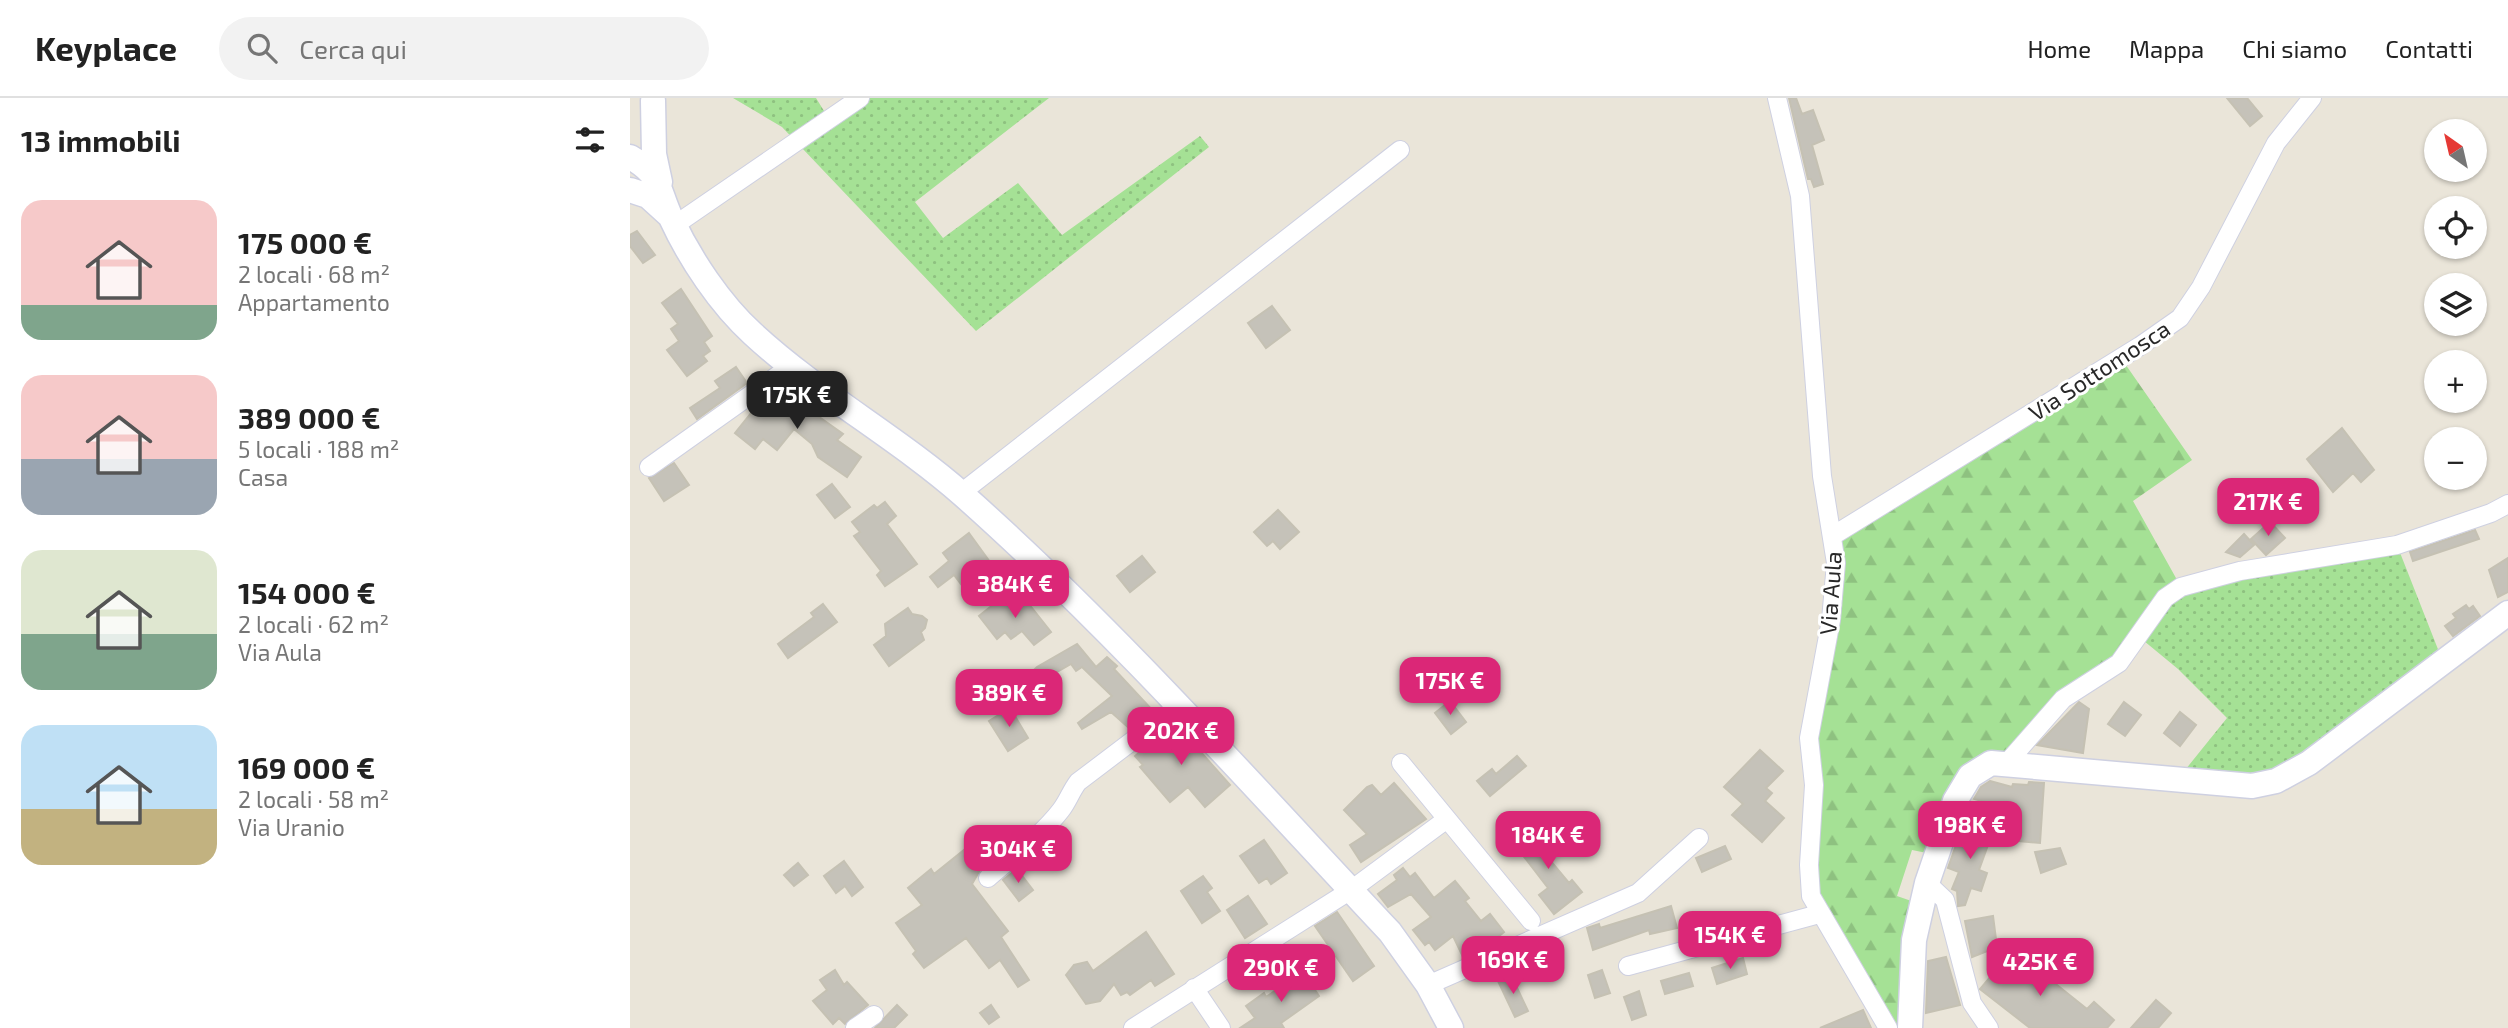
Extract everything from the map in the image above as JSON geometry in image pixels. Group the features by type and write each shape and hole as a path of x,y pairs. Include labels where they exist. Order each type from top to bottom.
{"main road":[{"path":"646,190 654,154 654,100"},
{"path":"654,100 630,157 648,167 646,190 673,221 719,296 752,333 791,366 961,493 1037,563 1390,932 1428,985 1451,1028"},
{"path":"1910,1028 1914,940 1927,883 1955,801 1970,776 1992,764 2006,764 2252,786 2276,781 2309,763 2508,613"}],"street":[{"path":"673,221 860,98"},
{"name":"Via Aula","path":"1777,98 1800,196 1822,476 1834,535 1836,563 1831,620 1809,738 1814,785 1809,865 1811,897 1888,1028"},
{"name":"Via Sottomosca","path":"1834,535 2130,352 2180,318 2202,286 2276,144 2312,98"},
{"path":"961,493 1400,150"},
{"path":"649,467 791,366"},
{"path":"2006,764 2063,699 2119,663 2165,598 2181,587 2241,571 2398,545 2491,513 2508,504"},
{"path":"988,878 1047,826 1064,807 1067,796 1078,782 1177,707"},
{"path":"1401,763 1531,921"},
{"path":"1133,1028 1351,890 1447,820"},
{"path":"1428,985 1638,893 1699,838"},
{"path":"1927,883 1945,900 1972,1003 1989,1028"},
{"path":"1628,966 1819,914"},
{"path":"1194,988 1221,1028"},
{"path":"855,1028 874,1015"}],"green space":[{"path":"733,98 816,98 829,119 860,98 1049,98 915,202 943,238 1018,183 1062,235 1200,136 1209,147 976,331 782,127"},
{"path":"2121,358 2192,460 2133,501 2181,587 2119,663 1991,764 1937,855 1912,850 1897,896 1920,904 1910,1028 1888,1028 1819,914 1809,738 1834,535"},
{"path":"2397,545 2443,662 2276,781 2177,780 2227,718 2178,669 2138,636 2181,587"}],"building":[{"path":"1789,98 1796,98 1802,114 1813,110 1824,140 1812,145 1823,184 1814,187 1811,179 1808,179"},
{"path":"2227,98 2247,98 2262,116 2250,126"},
{"path":"637,231 655,255 643,263 630,246 630,235"},
{"path":"681,289 712,336 704,342 710,351 703,356 707,361 687,376 667,350 679,341 671,329 678,324 662,303"},
{"path":"1272,306 1290,330 1266,348 1248,323"},
{"path":"736,367 747,383 697,419 690,408 720,388 715,381"},
{"path":"781,390 843,434 837,440 861,457 847,477 818,457 812,444 794,429 777,450 763,439 755,449 735,433 760,402 765,409"},
{"path":"2342,428 2374,470 2361,482 2353,473 2333,492 2307,459"},
{"path":"674,463 689,485 664,501 649,478"},
{"path":"832,484 850,507 835,518 817,495"},
{"path":"885,502 896,516 887,524 917,564 885,586 877,575 881,571 854,536 860,532 852,522 874,505 877,508"},
{"path":"1278,510 1299,532 1280,549 1273,541 1267,546 1254,532"},
{"path":"2270,522 2285,538 2266,555 2251,539"},
{"path":"2475,530 2479,539 2413,561 2410,552"},
{"path":"969,533 990,562 961,584 954,575 938,587 930,577 949,561 943,553"},
{"path":"2244,534 2254,545 2240,557 2226,552"},
{"path":"1142,556 1155,572 1130,592 1117,576"},
{"path":"2508,558 2508,592 2498,597 2489,570"},
{"path":"1021,594 1051,632 1034,645 1022,631 1011,639 1005,632 997,639 979,616 1003,597 1009,604"},
{"path":"823,604 837,622 788,658 778,644 814,617 811,613"},
{"path":"2466,605 2469,609 2473,606 2480,616 2453,636 2445,626 2456,618 2453,614"},
{"path":"908,608 912,614 927,620 921,632 924,640 889,666 874,645 886,636 885,624"},
{"path":"1077,644 1096,667 1107,657 1117,666 1114,669 1153,711 1130,729 1111,712 1082,729 1078,723 1112,696 1082,667 1076,671 1071,664 1031,687 1026,678 1037,667"},
{"path":"1450,701 1466,722 1451,734 1435,713"},
{"path":"2079,702 2089,709 2083,753 2037,745"},
{"path":"2124,702 2141,715 2125,736 2108,724"},
{"path":"1010,708 1028,738 1008,751 989,721"},
{"path":"2180,712 2196,725 2180,746 2164,733"},
{"path":"1175,723 1230,785 1205,807 1188,787 1170,802 1140,767 1143,765 1135,756"},
{"path":"1760,750 1783,771 1766,788 1772,793 1765,801 1784,818 1762,842 1732,815 1743,804 1724,787"},
{"path":"1517,756 1526,766 1490,796 1477,781 1492,769 1496,774"},
{"path":"1990,781 2012,787 2013,784 2028,785 2029,782 2044,783 2040,843 2008,840 2011,809 1974,799 1981,787"},
{"path":"1394,783 1426,819 1361,862 1350,845 1367,834 1344,810 1367,787 1372,785 1381,795"},
{"path":"1968,822 1993,831 1979,870 1987,873 1981,891 1971,888 1965,905 1958,906 1957,891 1952,889 1959,872 1948,868 1961,831 1965,832"},
{"path":"1538,827 1558,852 1549,859 1569,883 1572,880 1582,892 1554,914 1539,895 1548,888 1515,845"},
{"path":"1264,840 1287,873 1271,884 1267,878 1259,883 1240,856"},
{"path":"1725,846 1731,859 1702,872 1696,858"},
{"path":"2060,848 2066,864 2041,873 2035,852"},
{"path":"964,850 980,870 972,884 1008,931 1001,937 1029,980 1018,987 1000,960 989,968 966,938 924,968 913,954 916,951 896,923 922,905 908,888 931,869 934,874"},
{"path":"844,861 863,887 852,896 845,886 836,893 824,876"},
{"path":"798,863 808,875 794,886 784,875"},
{"path":"1403,868 1410,877 1415,873 1434,898 1455,881 1469,898 1465,901 1481,921 1490,914 1504,932 1483,949 1463,957 1453,936 1435,950 1429,942 1425,945 1413,930 1431,917 1411,894 1388,907 1378,894 1397,880 1394,875"},
{"path":"1017,869 1033,890 1019,901 1003,880"},
{"path":"1203,876 1212,888 1207,892 1220,911 1202,923 1181,891"},
{"path":"1248,896 1267,924 1245,938 1227,910"},
{"path":"1671,906 1677,928 1650,934 1649,930 1593,950 1587,928 1599,924 1600,928"},
{"path":"1337,912 1374,966 1353,981 1315,926"},
{"path":"1993,916 1997,947 1972,957 1965,921"},
{"path":"1146,932 1174,974 1155,986 1151,980 1130,995 1127,992 1121,995 1114,984 1100,1001 1086,1004 1066,975 1074,965 1087,962 1093,971"},
{"path":"2013,950 2087,1009 2094,1002 2114,1020 2107,1028 2030,1028 1980,989"},
{"path":"1946,957 1960,1005 1926,1013 1928,961"},
{"path":"1743,958 1747,974 1717,984 1712,968"},
{"path":"835,970 844,985 847,982 868,1005 845,1024 839,1018 833,1024 813,1001 827,990 820,980"},
{"path":"1602,970 1610,993 1595,998 1588,975"},
{"path":"1303,972 1319,996 1281,1023 1284,1028 1240,1028 1255,1018 1246,1006 1264,993 1266,997"},
{"path":"1689,973 1693,986 1665,994 1661,981"},
{"path":"1511,975 1528,1011 1515,1017 1498,981"},
{"path":"1639,991 1646,1015 1632,1020 1624,997"},
{"path":"2156,1000 2171,1013 2158,1028 2131,1028"},
{"path":"897,1005 907,1015 894,1028 875,1028"},
{"path":"991,1005 999,1017 989,1024 980,1013"},
{"path":"1863,1010 1871,1028 1820,1028"}]}
